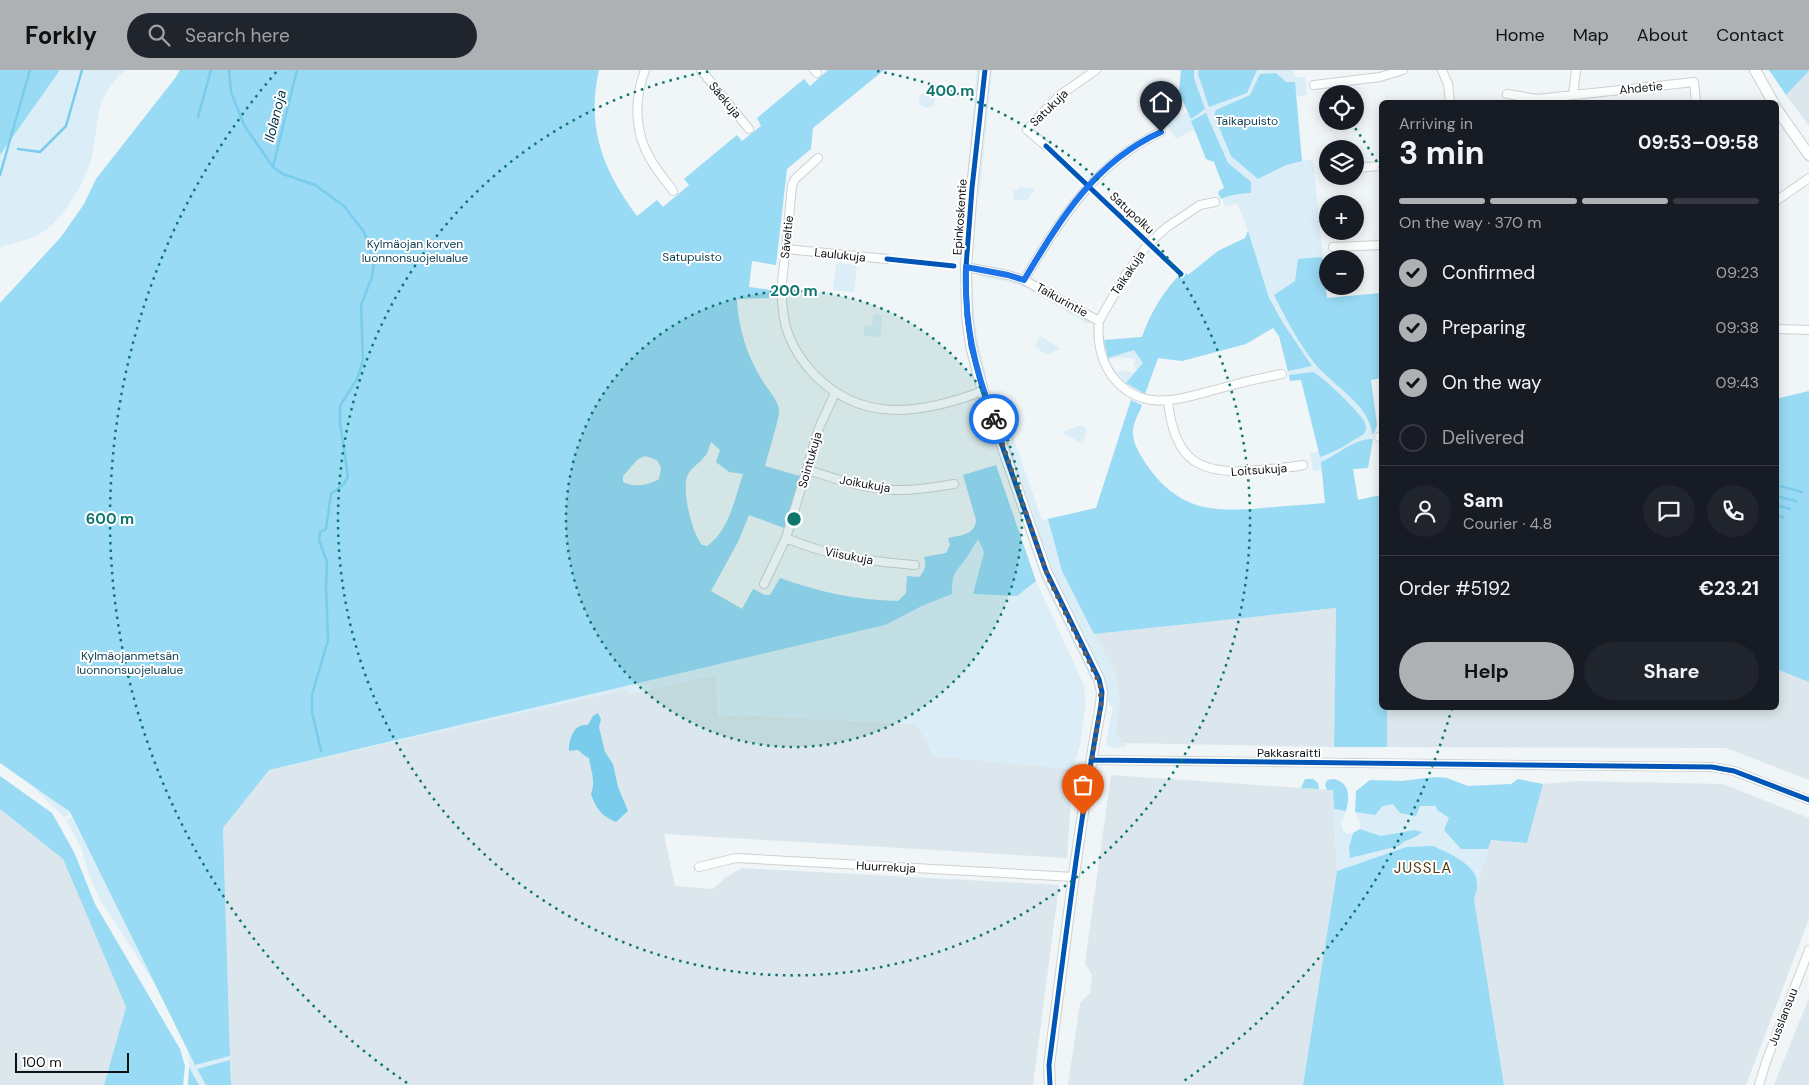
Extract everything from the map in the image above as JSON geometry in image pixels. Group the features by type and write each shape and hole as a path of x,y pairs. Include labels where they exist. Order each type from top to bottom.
{"street":[{"path":"645,70 638,99 639,129 650,159 673,191"},
{"name":"Säekuja","path":"701,70 750,129"},
{"name":"Epinkoskentie","path":"985,70 972,188 966,267 968,330 983,391 1048,577 1100,684 1101,704 1091,760"},
{"name":"Satukuja","path":"1046,146 1027,130 1035,119 1060,95 1096,70"},
{"path":"1314,85 1380,78 1403,70"},
{"path":"1442,70 1448,84 1450,100"},
{"path":"1574,95 1576,70"},
{"path":"1755,70 1772,100"},
{"name":"Ahdetie","path":"1507,94 1538,99 1694,82 1696,100"},
{"path":"1779,112 1809,155"},
{"path":"1024,280 1054,229 1088,186 1138,143 1161,132"},
{"name":"Säveltie","path":"818,158 795,179 792,185 781,294 784,318 789,336 803,362 823,384 835,393 865,406 881,410 902,411 922,408 983,391"},
{"path":"1364,167 1379,166"},
{"path":"1779,199 1809,178"},
{"name":"Taikakuja","path":"1099,321 1125,275 1149,243 1167,227 1200,205 1215,202"},
{"path":"1333,247 1379,245"},
{"name":"Laulukuja","path":"786,249 887,259"},
{"name":"Taikurintie","path":"966,267 1024,280 1099,321 1098,338 1101,355 1106,365 1118,382 1139,396 1168,402 1282,374"},
{"path":"1779,328 1809,330"},
{"name":"Sointukuja","path":"764,584 786,538 808,470 819,428 835,393"},
{"name":"Loitsukuja","path":"1168,402 1173,435 1185,453 1203,466 1219,471 1236,472 1289,468 1303,465"},
{"name":"Joikukuja","path":"808,470 853,484 881,489 906,490 954,484"},
{"name":"Viisukuja","path":"786,538 817,550 862,561 915,565"},
{"path":"1050,1085 1049,1065 1091,760"},
{"name":"Pakkasraitti","path":"1091,760 1712,767 1734,771 1809,800"},
{"name":"Huurrekuja","path":"699,866 736,858 1074,877"},
{"name":"Jusslansuu","path":"1759,1085 1809,950"}],"shaded area":[{"path":"1809,71 1809,126 1786,95"},
{"path":"1336,608 1334,747 1122,743 1115,732 1120,704 1116,675 1094,634"},
{"path":"1779,670 1809,682 1809,780 1726,748 1387,747 1387,710 1779,710"},
{"path":"716,675 718,717 740,715 917,724 934,756 1073,769 1067,858 664,834 675,886 713,889 726,877 742,868 1059,885 1033,1085 231,1085 223,828 269,770 627,689 628,694"},
{"path":"598,713 601,719 599,727 605,752 613,764 618,787 628,811 616,822 603,814 593,799 591,794 593,781 589,758 578,750 569,751 570,741 575,730 581,726 588,725 593,716"},
{"path":"1111,775 1333,790 1337,871 1303,1085 1068,1085 1080,1003 1090,993 1092,975 1085,963"},
{"path":"1578,781 1723,784 1809,818 1809,919 1746,1085 1504,1085 1474,898 1490,840 1527,843 1543,784"},
{"path":"0,809 63,859 126,1007 104,1085 0,1085"},
{"path":"1809,998 1809,1085 1774,1085 1775,1082"}],"green space":[{"path":"0,70 60,70 0,155"},
{"path":"60,70 125,70 107,91 103,100 89,165 80,187 66,209 51,226 38,235 0,247 0,155"},
{"path":"180,70 599,70 595,111 600,148 615,182 637,216 657,200 663,207 689,185 684,179 737,135 742,141 761,126 757,118 804,79 810,86 828,70 884,70 813,128 811,149 787,169 776,265 752,261 749,287 773,290 774,298 737,299 741,331 748,351 762,380 777,402 779,410 765,466 800,476 784,528 749,515 738,542 711,591 742,609 753,589 765,595 770,595 780,578 838,594 867,599 898,601 906,593 907,576 919,577 923,572 925,568 924,557 946,553 950,545 948,538 966,534 973,529 976,520 963,475 996,465 1036,581 1017,596 973,594 984,552 978,539 955,573 952,594 922,606 885,625 269,770 223,828 230,1056 195,1065 70,812 0,763 0,303 61,237 84,204 96,179","holes":["711,442 720,450 716,462 729,472 743,474 726,523 715,540 707,546 702,545 695,531 687,502 686,484 688,474 706,455","645,456 657,460 661,468 659,479 642,485 632,485 623,482 623,476 638,459"]},
{"path":"977,70 980,70 962,250 960,248"},
{"path":"988,70 992,70 979,200 977,186"},
{"name":"Taikapuisto","path":"1181,70 1294,70 1295,77 1305,77 1307,95 1295,96 1302,160 1313,160 1319,219 1319,240 1321,240 1322,250 1319,250 1319,295 1327,295 1327,298 1379,293 1379,378 1371,380 1377,425 1370,448 1368,468 1353,469 1358,501 1063,571 1116,675 1120,704 1115,731 1122,743 1125,743 1125,747 1111,748 1106,744 1113,706 1109,705 1106,684 1050,570 998,419 1007,419 1042,520 1096,508 1131,400 1142,405 1133,430 1133,439 1139,453 1163,485 1175,495 1188,502 1216,509 1231,510 1325,503 1322,470 1313,471 1310,454 1319,451 1301,380 1290,381 1279,336 1273,328 1246,344 1182,361 1158,358 1145,394 1126,383 1116,373 1122,370 1133,373 1136,370 1133,364 1135,359 1119,357 1107,360 1103,349 1102,340 1142,337 1159,302 1183,271 1188,275 1218,251 1245,238 1248,231 1237,203 1225,207 1219,191 1224,188 1214,162 1206,159 1195,129 1176,139 1166,122 1187,112 1179,92"},
{"path":"1181,70 1194,70 1194,78 1205,109 1191,119 1179,92"},
{"path":"1199,70 1257,70 1247,93 1209,107 1198,74"},
{"path":"1769,70 1808,70 1809,71 1786,95"},
{"path":"1276,73 1286,82 1295,82 1302,161 1286,165 1258,179 1231,156 1214,115 1216,110 1250,95 1260,74"},
{"path":"927,92 933,94 935,100 933,106 927,108 921,106 919,100 921,94"},
{"path":"1206,113 1228,163 1251,182 1251,193 1232,195 1221,199 1218,193 1224,188 1214,162 1206,159 1191,121"},
{"path":"1019,187 1032,188 1034,190 1026,201 1013,199 1014,190 1018,190"},
{"path":"1248,231 1269,298 1283,323 1312,366 1288,371 1279,336 1273,328 1246,344 1182,361 1158,358 1145,394 1126,383 1143,363 1134,350 1108,358 1104,340 1142,337 1159,302 1183,271 1188,275 1218,251 1245,238"},
{"path":"1319,257 1319,295 1327,295 1327,298 1379,293 1379,378 1371,380 1377,425 1374,434 1365,414 1358,405 1323,373 1304,349 1274,295 1295,281 1298,259"},
{"path":"836,263 857,265 854,292 833,290"},
{"path":"979,274 1021,283 1091,321 1088,324 1027,288 1006,281 981,277"},
{"path":"971,285 973,287 976,330 986,373 983,375 971,308"},
{"path":"873,315 882,315 881,337 864,336 864,325 872,326"},
{"path":"963,336 975,377 972,379"},
{"path":"1040,336 1061,349 1046,355 1035,346"},
{"path":"1313,372 1349,404 1362,418 1366,427 1364,434 1337,450 1320,457 1301,380 1290,381 1289,375"},
{"path":"1809,391 1809,682 1779,670 1779,398"},
{"path":"1131,400 1142,405 1133,430 1133,439 1139,453 1151,471 1175,495 1188,502 1216,509 1231,510 1325,503 1321,462 1359,441 1373,439 1368,468 1353,469 1358,500 1379,495 1379,710 1387,710 1387,747 1334,747 1336,608 1094,634 1062,571 1048,519 1096,508"},
{"path":"986,411 1094,680 1092,681 1041,577 985,414"},
{"path":"1082,425 1087,430 1083,444 1061,432"},
{"path":"978,538 984,552 973,594 1017,596 1036,581 1084,685 1086,704 1080,745 1073,769 934,756 917,724 740,715 718,717 716,675 628,694 627,689 269,770 885,625 922,606 952,594 954,571 967,557"},
{"path":"0,776 52,813 74,852 95,904 180,1049 185,1066 183,1085 104,1085 126,1007 63,859 0,809"},
{"path":"1435,777 1447,778 1468,786 1511,784 1518,779 1543,784 1527,843 1491,840 1488,849 1461,849 1444,830 1449,818 1437,810 1436,806 1420,806 1416,816 1400,813 1393,804 1383,806 1375,815 1355,812 1356,791 1370,780 1401,781"},
{"path":"1305,779 1313,779 1318,783 1319,789 1301,788"},
{"path":"1334,779 1343,784 1348,791 1346,811 1334,809 1333,790 1327,790 1325,785 1327,780"},
{"path":"30,784 69,812 70,814 64,817"},
{"path":"1393,804 1436,806 1437,810 1449,818 1461,849 1488,849 1478,885 1475,876 1406,847 1337,871 1334,809 1346,811 1341,823 1343,831 1348,834 1353,833 1349,847 1350,858 1399,846 1421,832 1414,830 1381,836 1360,829 1355,812 1375,815 1383,806"},
{"path":"72,817 155,984 100,900 89,875 81,848 66,820"},
{"path":"1360,829 1381,836 1414,830 1422,832 1399,846 1350,858 1349,847 1353,833"},
{"path":"1433,846 1462,861 1474,872 1477,879 1474,899 1504,1085 1303,1085 1337,871 1406,847"},
{"path":"188,1051 195,1065 230,1056 230,1060 197,1069 206,1085 199,1085 189,1067"},
{"path":"230,1060 231,1085 206,1085 197,1069"},
{"path":"189,1067 199,1085 188,1085"}],"waterway":[{"path":"0,175 30,70"},
{"path":"18,149 40,152 66,126 82,70"},
{"path":"198,117 211,70"},
{"path":"229,70 231,92 244,125 273,167 283,174 315,185 344,206 364,232 374,262 372,277 361,305 363,360 357,379 340,406 340,423 348,477 343,485 331,494 326,529 320,532 319,540 327,562 328,640 312,695 312,712 321,751"},
{"name":"Ilolanoja","path":"273,167 297,70"},
{"path":"1779,486 1802,492"},
{"path":"1779,497 1796,501"},
{"path":"1779,506 1790,509"},
{"path":"1779,516 1783,517"}],"cycle path":[{"path":"985,70 972,188 966,267 967,316 971,346 983,391 1046,571 1099,679 1102,692 1079,839 1049,1065 1050,1085"},
{"name":"Satupolku","path":"1046,146 1181,274"},
{"path":"887,259 954,266"},
{"path":"1091,760 1712,767 1734,771 1809,800"}],"way so far":[{"path":"994,419 1048,577 1099,679 1102,692 1083,815"}],"district":[{"name":"JUSSLA","path":"1423,868"}],"route":[{"path":"994,419 983,391 968,330 966,267 1024,280 1054,229 1088,186 1104,170 1138,143 1161,132"}],"park label":[{"name":"Kylmäojan korven luonnonsuojelualue","path":"415,251"},
{"name":"Satupuisto","path":"692,257"},
{"name":"Kylmäojanmetsän luonnonsuojelualue","path":"130,663"}]}
